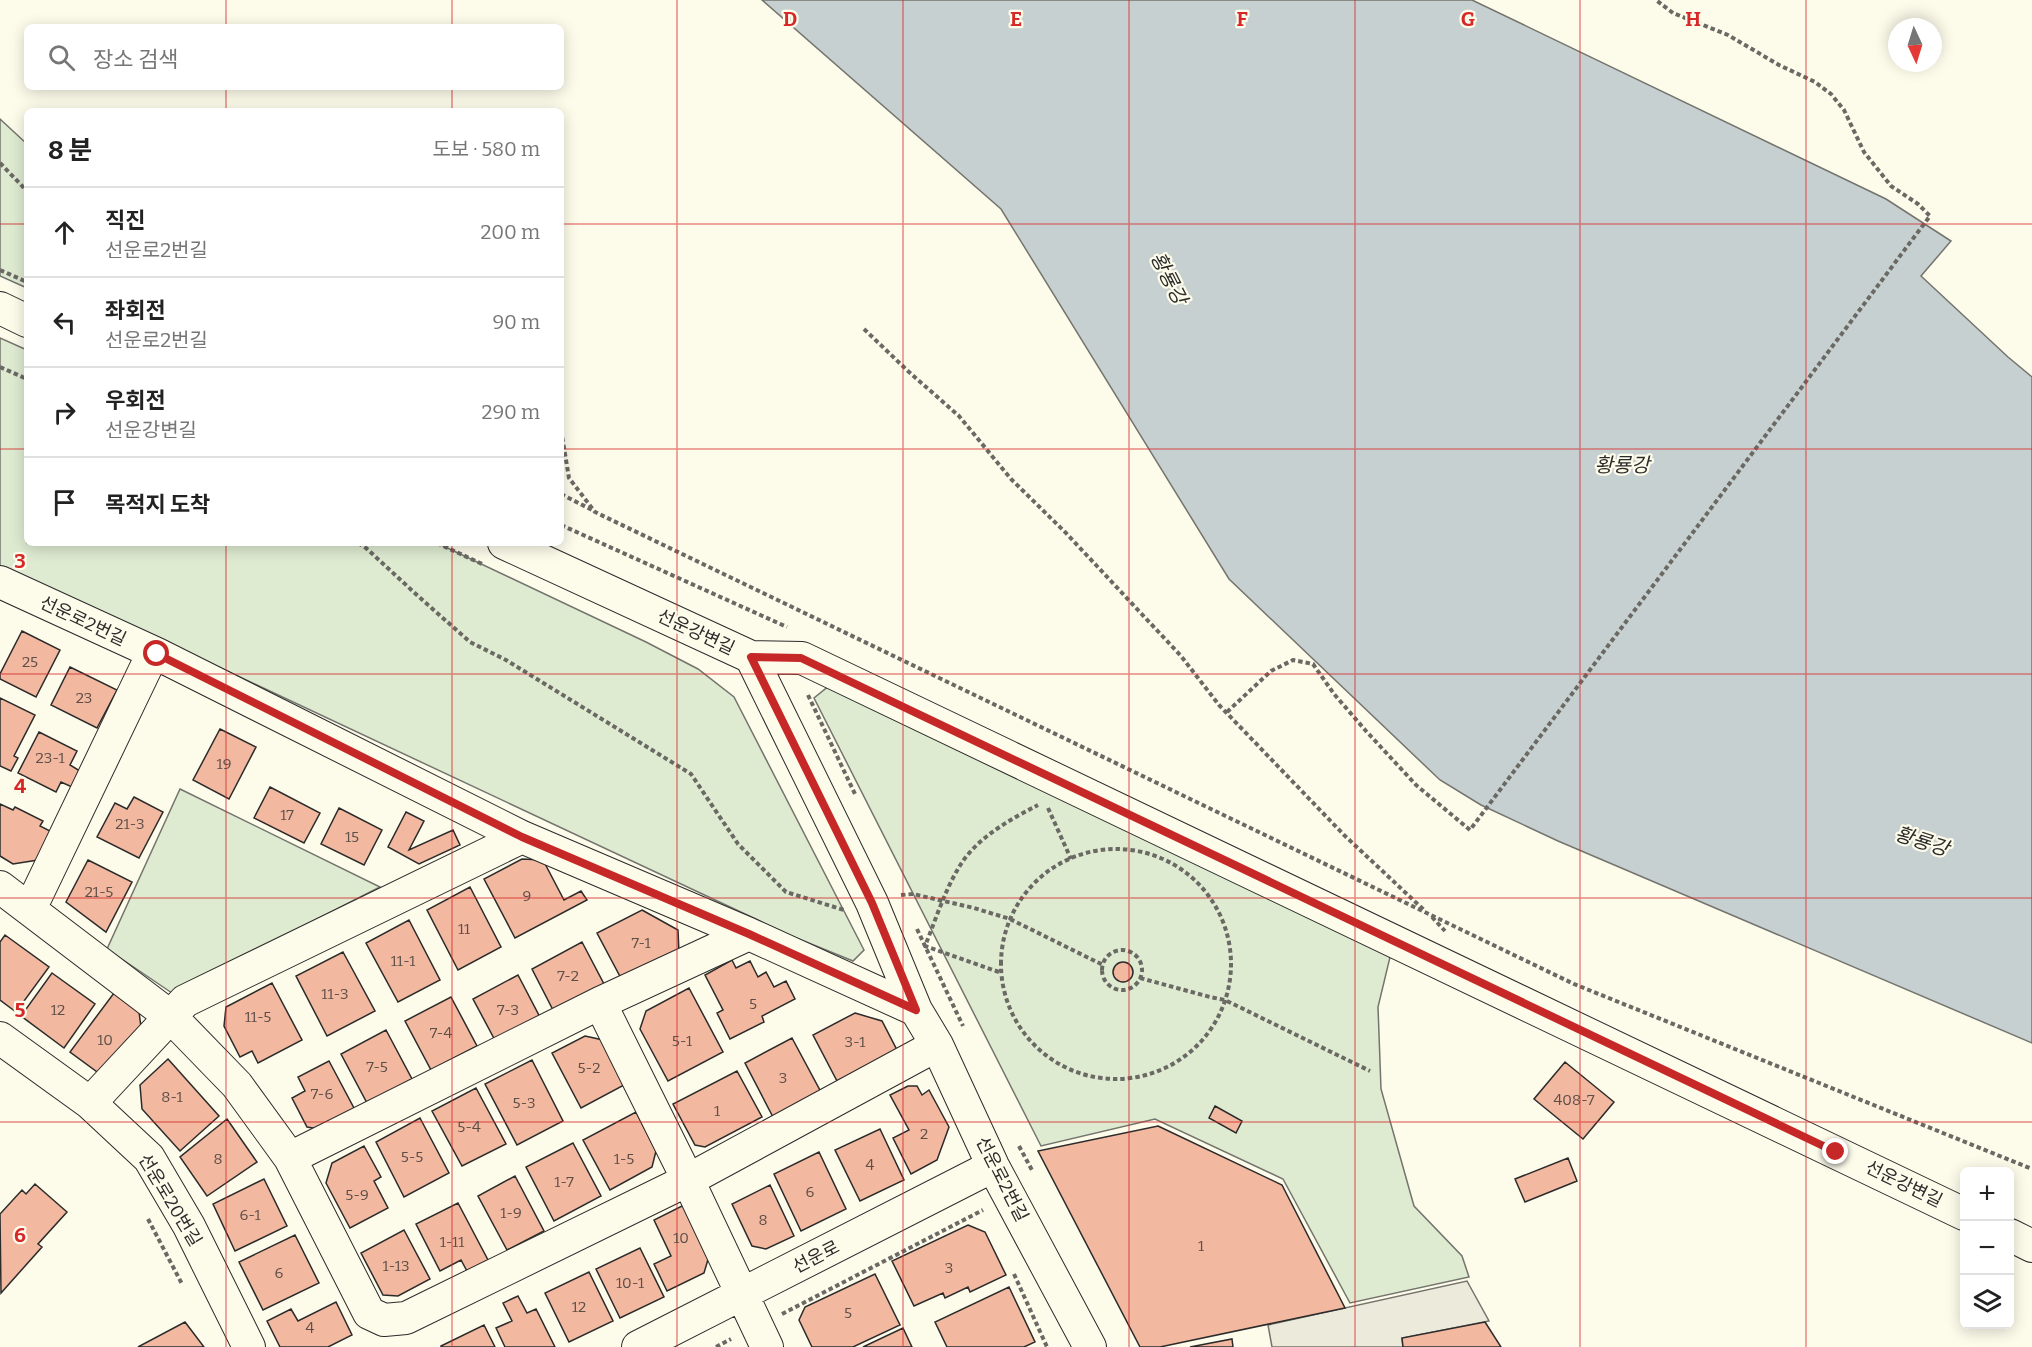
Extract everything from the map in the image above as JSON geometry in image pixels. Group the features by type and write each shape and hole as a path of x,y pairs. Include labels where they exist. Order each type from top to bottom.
{"street":[{"path":"0,308 24,320"},
{"name":"선운강변길","path":"497,555 751,657 801,658 1960,1212"},
{"name":"선운로2번길","path":"2,588 153,653 522,837 749,934 916,1010"},
{"path":"30,909 153,653"},
{"name":"선운로2번길","path":"751,657 872,903 916,1010 937,1045 993,1166 1090,1347"},
{"path":"90,1103 185,1001 522,837"},
{"path":"0,887 171,1017 237,1085 290,1158 369,1313 384,1320 406,1318 688,1180 937,1045"},
{"path":"290,1158 600,1003 749,934"},
{"path":"600,1003 743,1294 753,1341"},
{"name":"선운로20번길","path":"0,1038 90,1103 149,1158 189,1226 249,1347"},
{"name":"선운로","path":"638,1347 993,1166"},
{"path":"2014,1237 2032,1246"}],"path":[{"path":"1227,712 1271,671 1293,660 1313,664 1359,723 1416,785 1470,830 1930,216 1918,204 1891,186 1864,152 1844,110 1831,94 1815,82 1779,65 1728,35 1673,13 1656,0"},
{"path":"0,163 24,187"},
{"path":"0,270 24,281"},
{"path":"864,329 960,416 1011,479 1066,532 1181,656 1227,712 1344,834 1449,935"},
{"path":"0,367 24,378"},
{"path":"564,448 569,478 596,512"},
{"path":"564,496 1574,984 2032,1169"},
{"path":"564,526 790,629"},
{"path":"363,546 471,642 506,660 691,774 738,844 786,892 843,910 853,908"},
{"path":"452,546 497,555"},
{"path":"814,686 808,694 857,800"},
{"path":"925,946 961,863 985,839 1014,818 1045,801 1071,859"},
{"path":"1125,849 1162,858 1194,879 1217,908 1230,944 1231,981 1220,1017 1197,1047 1166,1069 1130,1080 1091,1078 1055,1063 1025,1038 1006,1004 999,972 1005,927 1024,893 1053,867 1071,859 1088,852 1125,849"},
{"path":"896,884 906,905"},
{"path":"901,895 914,894 1010,919 1103,965"},
{"path":"916,926 965,1031"},
{"path":"925,946 999,972"},
{"path":"1117,951 1126,951 1134,954 1140,961 1142,970 1135,986 1127,990 1118,990 1104,980 1103,965 1109,955 1117,951"},
{"path":"1140,978 1210,998 1225,1000 1370,1071"},
{"path":"1015,1138 1034,1174"},
{"path":"776,1317 985,1209"},
{"path":"144,1211 182,1284"},
{"path":"1014,1272 1047,1347"},
{"path":"716,1347 753,1341"}],"green space":[{"path":"0,119 24,141 24,287 0,276"},
{"path":"0,338 24,349 24,546 443,546 646,642 698,669 734,697 864,950 853,961 794,937 0,567"},
{"path":"829,686 1391,953 1378,1007 1381,1089 1414,1206 1462,1256 1469,1277 1350,1303 1283,1179 1155,1119 1041,1146 814,698"},
{"path":"180,789 380,887 172,993 107,949"}],"shaded area":[{"path":"1467,1281 1489,1321 1402,1338 1403,1347 1272,1347 1268,1325"}],"water":[{"name":"황룡강","path":"762,0 1472,0 1886,199 1951,241 1921,276 2032,377 2032,1043 1558,841 1481,805 1440,780 1229,579 1001,209"}],"building":[{"path":"22,631 60,650 36,697 0,679 0,674"},
{"path":"70,667 117,690 97,728 51,705"},
{"path":"0,698 35,715 14,756 18,758 11,771 0,766"},
{"path":"220,729 256,747 229,799 193,780"},
{"path":"39,732 77,751 70,765 80,771 72,787 61,782 56,792 18,773"},
{"path":"270,787 320,813 304,843 254,818"},
{"path":"134,797 163,812 139,858 97,837 115,803 127,809"},
{"path":"0,804 13,810 15,807 43,821 40,826 52,832 38,860 13,864 0,856"},
{"path":"339,808 382,830 364,865 321,844"},
{"path":"406,812 424,821 409,850 453,830 460,845 419,864 388,847"},
{"path":"522,859 543,860 564,900 581,891 587,900 515,938 484,879"},
{"path":"88,860 132,882 106,932 66,902"},
{"path":"470,887 501,947 458,970 427,910"},
{"path":"642,910 678,930 679,953 623,982 597,933"},
{"path":"409,920 440,980 398,1002 366,943"},
{"path":"5,935 49,967 16,1012 0,1000 0,942"},
{"path":"582,942 604,984 553,1010 532,969"},
{"path":"343,952 375,1011 327,1036 296,976"},
{"path":"732,960 736,968 750,961 758,977 766,972 774,987 786,981 795,999 762,1016 764,1022 730,1039 717,1013 723,1010 705,975"},
{"path":"1123,962 1130,965 1133,972 1130,979 1123,982 1116,979 1113,972 1116,965"},
{"path":"52,973 95,1004 64,1048 21,1016"},
{"path":"518,975 542,1021 497,1044 473,999"},
{"path":"272,983 302,1040 258,1063 252,1051 240,1057 224,1026 226,1007"},
{"path":"689,988 723,1052 668,1081 640,1029 646,1011"},
{"path":"114,993 139,1012 141,1027 104,1077 70,1052"},
{"path":"451,997 477,1046 431,1070 405,1021"},
{"path":"855,1013 882,1021 897,1050 837,1081 813,1035"},
{"path":"386,1030 412,1079 367,1103 341,1054"},
{"path":"585,1036 603,1040 626,1084 581,1108 552,1053"},
{"path":"792,1038 822,1094 774,1119 745,1063"},
{"path":"168,1059 219,1116 180,1151 142,1109 140,1085"},
{"path":"532,1060 563,1121 517,1145 485,1084"},
{"path":"329,1061 355,1110 319,1129 307,1127 292,1098 305,1091 298,1077"},
{"path":"1565,1062 1614,1102 1583,1139 1534,1099"},
{"path":"737,1071 762,1117 705,1147 695,1145 673,1104"},
{"path":"908,1086 917,1086 922,1095 929,1090 949,1127 937,1160 911,1174 893,1138 909,1130 890,1095"},
{"path":"476,1088 506,1144 462,1166 432,1111"},
{"path":"1215,1106 1242,1121 1236,1133 1209,1118"},
{"path":"636,1112 656,1151 652,1167 610,1190 583,1140"},
{"path":"420,1118 449,1173 404,1197 376,1142"},
{"path":"227,1119 257,1162 207,1196 180,1157"},
{"path":"1158,1126 1282,1185 1345,1308 1160,1347 1140,1347 1038,1151"},
{"path":"880,1129 904,1180 860,1201 835,1150"},
{"path":"573,1143 601,1196 554,1221 526,1167"},
{"path":"364,1146 381,1177 374,1181 388,1208 350,1228 326,1183 332,1163"},
{"path":"819,1152 846,1209 801,1231 774,1174"},
{"path":"1568,1158 1577,1181 1525,1202 1515,1179"},
{"path":"515,1176 544,1231 507,1250 478,1196"},
{"path":"264,1179 287,1226 235,1251 213,1204"},
{"path":"35,1184 67,1212 38,1244 42,1247 1,1293 0,1214 22,1190 26,1194"},
{"path":"770,1185 794,1236 766,1249 752,1246 732,1204"},
{"path":"458,1203 488,1260 467,1271 461,1260 440,1271 416,1224"},
{"path":"684,1205 709,1256 704,1273 667,1291 654,1264 671,1256 654,1220"},
{"path":"968,1225 985,1232 1006,1275 970,1292 968,1287 945,1298 943,1293 914,1306 892,1261"},
{"path":"404,1230 430,1279 398,1296 383,1295 361,1253"},
{"path":"295,1235 319,1283 263,1310 239,1262"},
{"path":"640,1248 664,1297 620,1318 596,1269"},
{"path":"589,1272 613,1321 569,1342 545,1293"},
{"path":"875,1274 900,1325 853,1347 812,1347 799,1320 805,1307"},
{"path":"1009,1287 1035,1342 1024,1347 947,1347 935,1322"},
{"path":"518,1296 527,1313 536,1309 555,1347 505,1347 496,1328 512,1321 503,1303"},
{"path":"336,1302 352,1335 328,1347 280,1347 267,1321 291,1309 298,1321"},
{"path":"185,1322 204,1347 138,1347"},
{"path":"1485,1322 1501,1347 1403,1347 1402,1338"},
{"path":"484,1325 495,1347 441,1347 441,1346"},
{"path":"903,1328 912,1347 863,1347"},
{"path":"1232,1339 1233,1347 1190,1347"}],"route":[{"path":"157,654 522,837 749,934 916,1010 872,903 751,657 801,658 1836,1152"}]}
